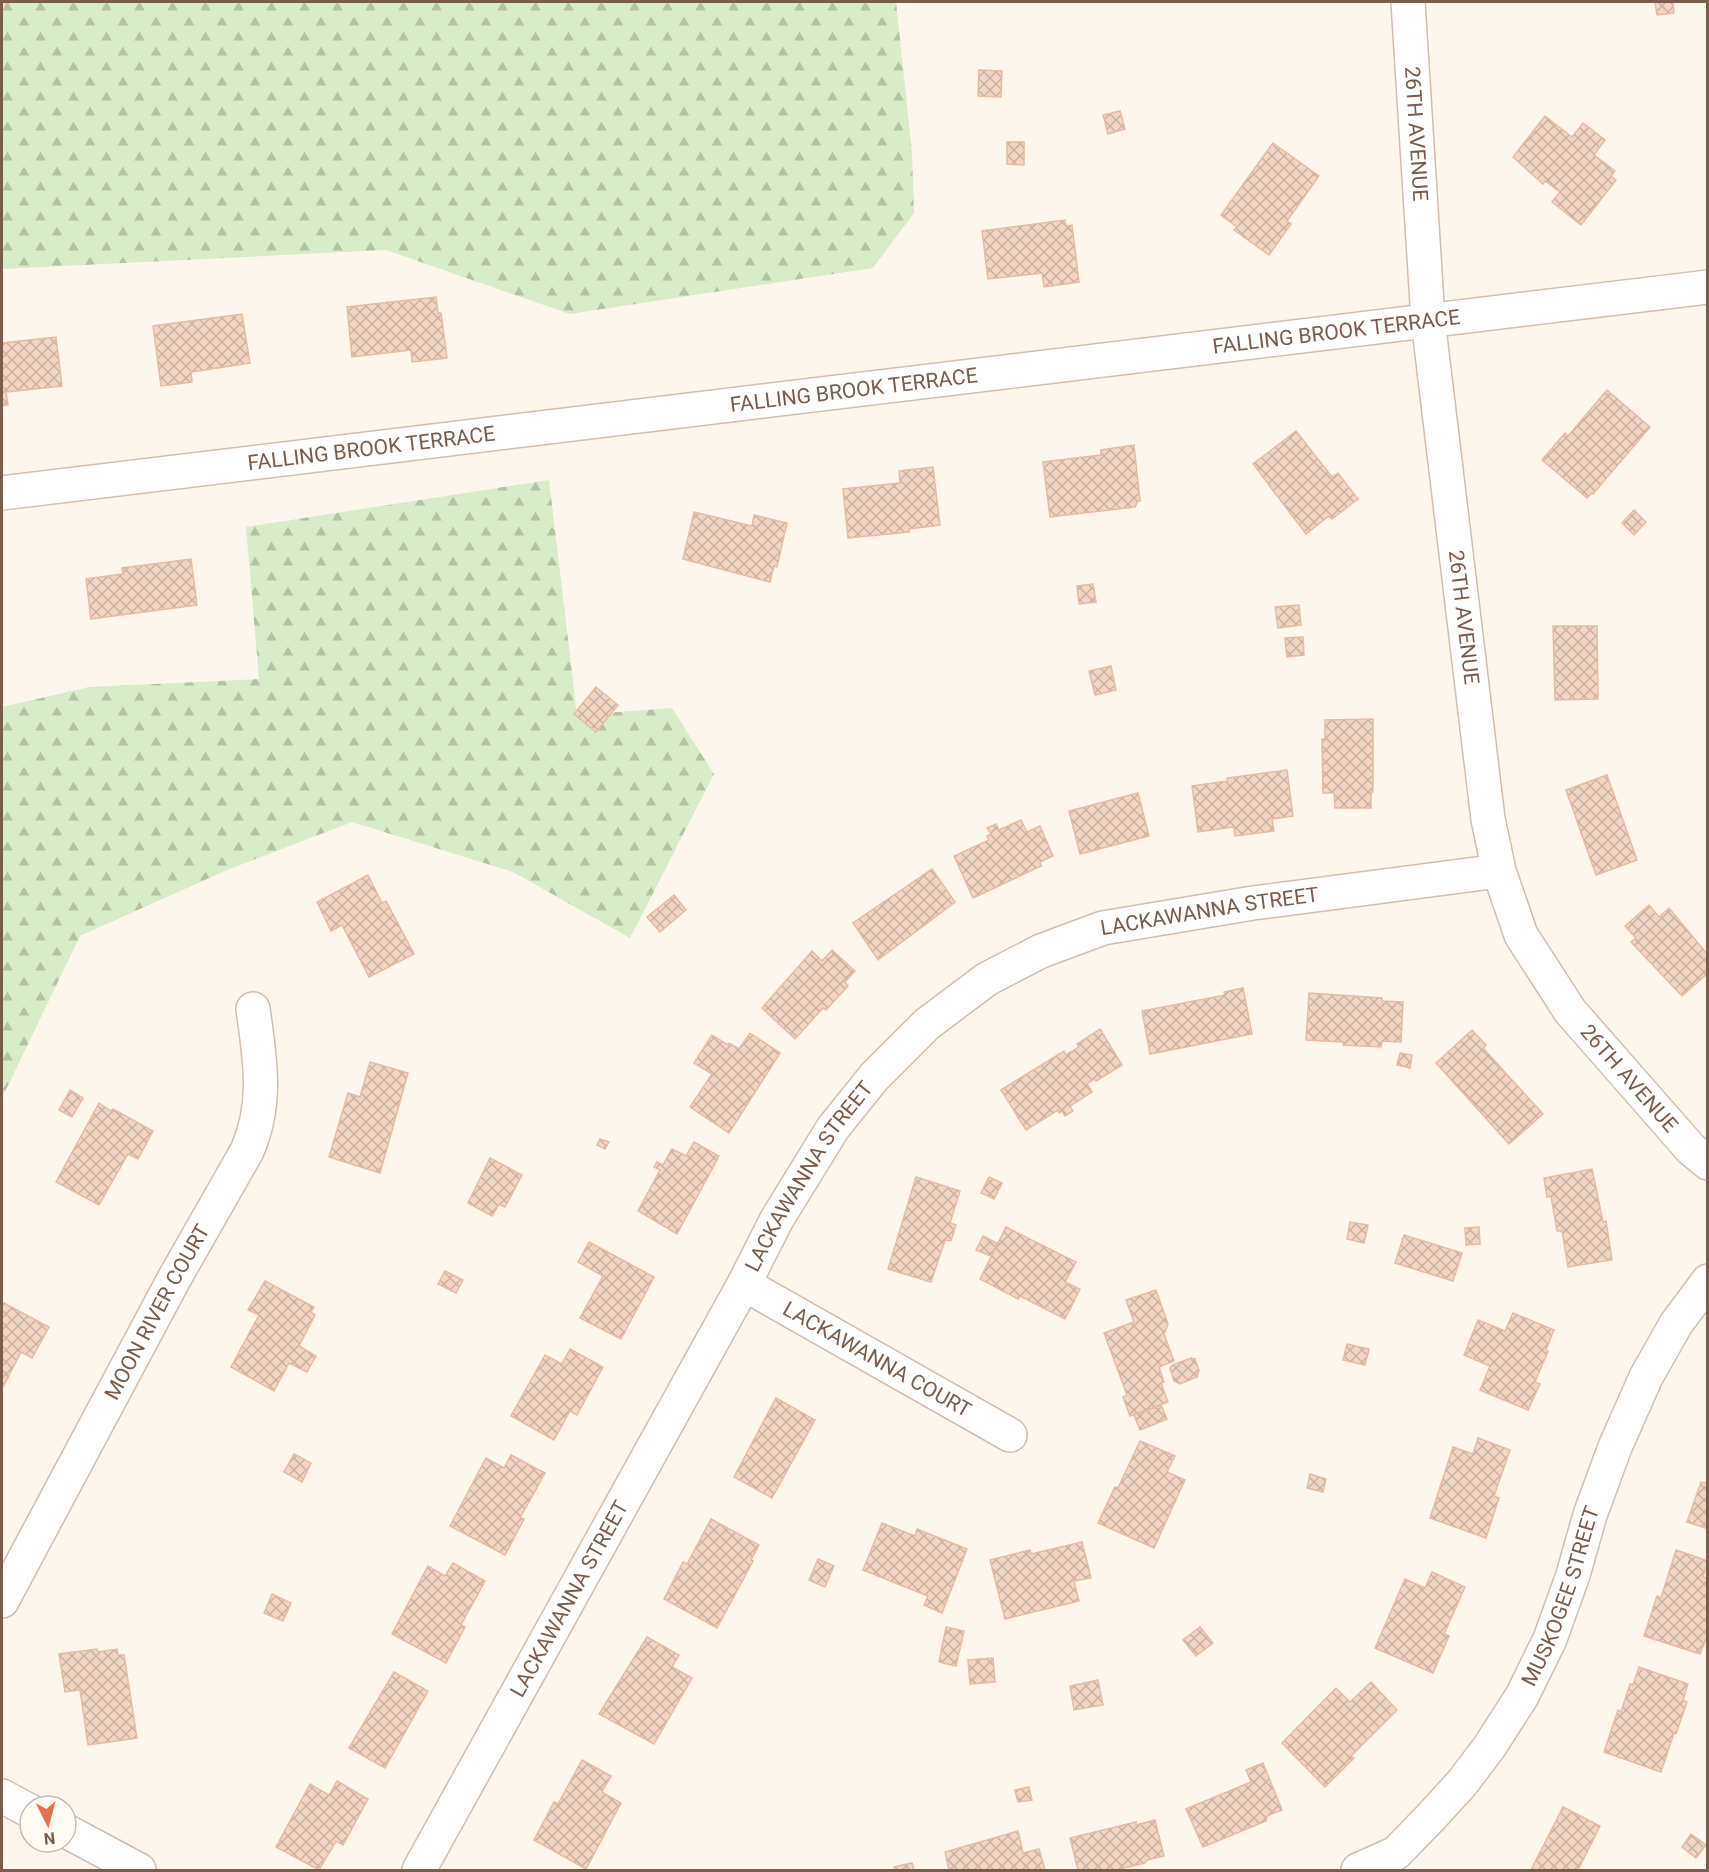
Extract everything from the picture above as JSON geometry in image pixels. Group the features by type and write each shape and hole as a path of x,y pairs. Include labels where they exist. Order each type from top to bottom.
{"street":[{"name":"26TH AVENUE","path":"1408,2 1428,320 1488,819 1499,871 1521,935 1570,1011 1691,1149 1707,1163"},
{"name":"FALLING BROOK TERRACE","path":"2,493 1707,287"},
{"name":"LACKAWANNA STREET","path":"419,1870 744,1284 777,1219 832,1128 873,1077 920,1032 987,979 1041,951 1103,928 1253,903 1499,871"},
{"name":"MOON RIVER COURT","path":"2,1601 256,1131 261,1100 261,1064 253,1009"},
{"name":"MUSKOGEE STREET","path":"1358,1870 1402,1862 1490,1746 1522,1696 1550,1640 1573,1575 1590,1515 1615,1447 1646,1377 1676,1324 1707,1281"},
{"name":"LACKAWANNA COURT","path":"744,1284 1010,1435"},
{"path":"2,1796 18,1805"},
{"path":"78,1837 139,1870"}],"green space":[{"path":"2,2 896,2 912,152 914,213 873,268 570,314 386,250 2,269"},
{"path":"549,480 577,715 672,708 714,774 630,938 513,872 352,822 227,870 80,936 2,1098 2,707 89,687 259,679 246,527"}],"building":[{"path":"1655,2 1673,2 1674,13 1657,15"},
{"path":"979,70 1002,71 1001,97 978,96"},
{"path":"1120,111 1125,129 1108,134 1103,115"},
{"path":"1545,116 1572,137 1583,123 1605,140 1594,155 1615,171 1611,176 1616,180 1581,225 1552,202 1560,192 1545,181 1543,184 1513,157"},
{"path":"1007,142 1024,142 1024,165 1007,164"},
{"path":"1273,143 1319,176 1287,221 1291,224 1269,255 1234,230 1237,227 1221,215"},
{"path":"1065,220 1066,226 1072,225 1079,282 1044,287 1042,273 988,279 982,231"},
{"path":"436,297 438,313 441,313 447,358 412,362 411,350 352,357 347,307"},
{"path":"242,314 250,363 191,372 192,382 161,386 153,326"},
{"path":"56,337 62,386 6,392 8,405 2,406 2,343"},
{"path":"1607,390 1650,427 1593,494 1587,498 1542,460 1565,433 1568,436"},
{"path":"1296,431 1332,477 1338,473 1358,499 1332,519 1329,516 1306,534 1253,464"},
{"path":"1134,445 1140,501 1135,507 1050,517 1043,462 1101,455 1101,450"},
{"path":"933,467 940,525 909,529 909,532 848,538 843,489 900,483 899,471"},
{"path":"1634,510 1646,522 1634,535 1622,523"},
{"path":"694,512 752,526 754,515 787,523 777,567 774,566 770,582 683,559"},
{"path":"191,559 197,605 91,619 86,579 123,574 122,568"},
{"path":"1093,584 1096,602 1079,604 1077,586"},
{"path":"1299,605 1301,625 1278,628 1275,607"},
{"path":"1553,626 1597,626 1598,699 1555,700"},
{"path":"1303,637 1304,655 1287,657 1285,638"},
{"path":"1111,666 1116,690 1095,695 1089,671"},
{"path":"596,687 618,705 596,732 574,714"},
{"path":"1373,719 1371,808 1335,808 1334,793 1323,793 1322,739 1325,739 1325,720"},
{"path":"1287,770 1293,816 1272,819 1274,831 1235,836 1234,827 1198,832 1192,786 1228,781 1227,778"},
{"path":"1607,775 1637,860 1596,875 1566,790"},
{"path":"1138,793 1149,836 1080,854 1069,811"},
{"path":"1021,820 1027,832 1040,826 1053,856 1040,862 1041,866 973,898 954,856 989,840 987,836 991,834 987,828 996,824 999,830"},
{"path":"932,869 955,902 878,960 853,923"},
{"path":"368,875 382,903 386,901 414,954 369,977 342,925 331,931 317,902"},
{"path":"674,895 686,910 660,932 647,917"},
{"path":"1649,905 1659,917 1669,908 1708,955 1708,973 1682,996 1631,942 1636,938 1625,926"},
{"path":"832,950 855,971 845,982 848,986 826,1010 823,1008 795,1039 762,1008 812,951 822,961"},
{"path":"1243,988 1252,1034 1150,1054 1142,1011 1225,995 1224,992"},
{"path":"1309,993 1382,998 1382,1001 1403,1002 1401,1042 1382,1041 1381,1047 1306,1040"},
{"path":"1100,1029 1122,1065 1087,1084 1092,1092 1070,1106 1073,1111 1065,1116 1062,1111 1059,1113 1058,1110 1026,1130 1001,1090 1064,1051 1066,1055 1079,1047 1077,1044"},
{"path":"1472,1030 1486,1045 1483,1048 1543,1114 1509,1144 1436,1063"},
{"path":"750,1033 780,1053 729,1133 690,1107 712,1074 694,1063 712,1035 739,1049"},
{"path":"1400,1053 1412,1055 1410,1068 1397,1065"},
{"path":"370,1062 408,1073 380,1173 329,1157 348,1093 360,1097"},
{"path":"70,1090 83,1098 72,1117 59,1110"},
{"path":"99,1103 153,1131 138,1159 128,1154 99,1205 56,1182"},
{"path":"600,1139 609,1142 605,1149 597,1145"},
{"path":"694,1142 719,1156 677,1234 638,1211 660,1170 654,1167 657,1162 663,1165 672,1149 686,1156"},
{"path":"490,1158 522,1175 505,1207 499,1204 492,1216 468,1203"},
{"path":"1592,1169 1603,1222 1606,1221 1612,1260 1568,1267 1562,1231 1557,1231 1551,1196 1547,1197 1544,1178"},
{"path":"916,1177 960,1191 950,1223 956,1225 951,1241 945,1240 931,1282 888,1269"},
{"path":"989,1177 1002,1183 994,1199 981,1193"},
{"path":"1350,1222 1368,1225 1364,1243 1347,1239"},
{"path":"1006,1227 1076,1262 1065,1282 1080,1289 1065,1319 1020,1296 1018,1299 980,1279"},
{"path":"1479,1227 1480,1244 1466,1245 1465,1228"},
{"path":"1404,1235 1462,1253 1453,1281 1395,1263"},
{"path":"983,1236 997,1243 991,1256 976,1250"},
{"path":"589,1242 654,1277 621,1339 580,1318 603,1276 578,1262"},
{"path":"445,1271 463,1280 456,1293 438,1284"},
{"path":"265,1281 314,1307 311,1312 315,1315 299,1346 316,1356 307,1372 289,1363 274,1391 231,1367 259,1315 248,1310"},
{"path":"1156,1290 1168,1324 1164,1334 1174,1361 1159,1367 1164,1382 1161,1383 1168,1402 1130,1416 1123,1397 1127,1395 1104,1333 1134,1322 1126,1300"},
{"path":"2,1302 49,1327 32,1358 21,1352 2,1389"},
{"path":"1513,1313 1554,1330 1535,1382 1540,1384 1528,1410 1480,1390 1490,1366 1464,1355 1478,1320 1505,1331"},
{"path":"1347,1344 1369,1349 1365,1365 1343,1360"},
{"path":"570,1349 603,1367 577,1415 570,1411 554,1440 511,1416 545,1355 562,1364"},
{"path":"1191,1358 1195,1359 1199,1370 1197,1377 1180,1384 1174,1381 1170,1368 1172,1365"},
{"path":"776,1398 815,1420 772,1498 734,1477"},
{"path":"1161,1405 1167,1419 1140,1430 1134,1415"},
{"path":"1478,1438 1510,1450 1494,1496 1499,1498 1486,1538 1430,1518 1453,1447 1473,1454"},
{"path":"1140,1441 1175,1456 1167,1472 1185,1480 1154,1548 1098,1523 1115,1487 1118,1488"},
{"path":"294,1454 311,1463 302,1482 284,1472"},
{"path":"511,1455 545,1473 520,1518 524,1519 505,1555 450,1526 486,1458 504,1468"},
{"path":"1310,1474 1326,1479 1323,1492 1307,1488"},
{"path":"1708,1478 1708,1529 1687,1522 1701,1482 1706,1483"},
{"path":"711,1519 759,1545 751,1560 753,1561 717,1628 664,1599 683,1562 687,1564"},
{"path":"882,1523 915,1536 917,1529 967,1549 942,1613 924,1605 928,1596 863,1570"},
{"path":"1082,1542 1091,1578 1074,1581 1079,1601 1005,1619 990,1560 1030,1550 1031,1554"},
{"path":"1676,1550 1708,1561 1703,1577 1708,1578 1708,1634 1700,1654 1644,1636 1657,1596 1661,1598"},
{"path":"818,1559 834,1566 825,1587 809,1580"},
{"path":"453,1563 485,1581 461,1625 465,1627 446,1663 392,1634 428,1566 445,1576"},
{"path":"1432,1572 1465,1587 1444,1634 1449,1636 1433,1673 1375,1648 1405,1579 1425,1588"},
{"path":"272,1594 291,1603 283,1621 264,1613"},
{"path":"946,1627 964,1631 956,1666 939,1662"},
{"path":"1200,1627 1213,1643 1196,1656 1183,1640"},
{"path":"647,1637 679,1655 672,1667 692,1678 654,1744 599,1714"},
{"path":"97,1649 98,1652 117,1649 118,1655 124,1655 137,1738 88,1745 80,1690 65,1692 59,1654"},
{"path":"993,1658 995,1682 970,1684 968,1660"},
{"path":"1639,1667 1688,1684 1683,1700 1687,1702 1661,1772 1604,1752 1618,1710 1621,1712 1630,1684 1633,1685"},
{"path":"394,1672 428,1691 385,1768 349,1748"},
{"path":"1098,1680 1103,1705 1074,1710 1070,1686"},
{"path":"1371,1682 1397,1710 1351,1756 1354,1758 1325,1787 1282,1743 1336,1688 1350,1702"},
{"path":"582,1760 611,1776 602,1792 621,1803 586,1869 534,1840 554,1802 558,1804"},
{"path":"1263,1763 1282,1810 1267,1816 1266,1821 1203,1847 1186,1809 1251,1782 1246,1770"},
{"path":"337,1781 368,1799 343,1845 336,1841 319,1870 276,1847 310,1784 329,1795"},
{"path":"1029,1787 1032,1800 1018,1802 1015,1790"},
{"path":"1563,1807 1600,1826 1578,1870 1531,1870"},
{"path":"1155,1820 1164,1856 1115,1870 1078,1870 1070,1838 1136,1822 1136,1825"},
{"path":"1018,1831 1023,1853 1039,1849 1045,1870 949,1870 945,1852"},
{"path":"1691,1834 1706,1845 1696,1858 1682,1847"},
{"path":"912,1863 914,1870 895,1870 894,1867"}]}
